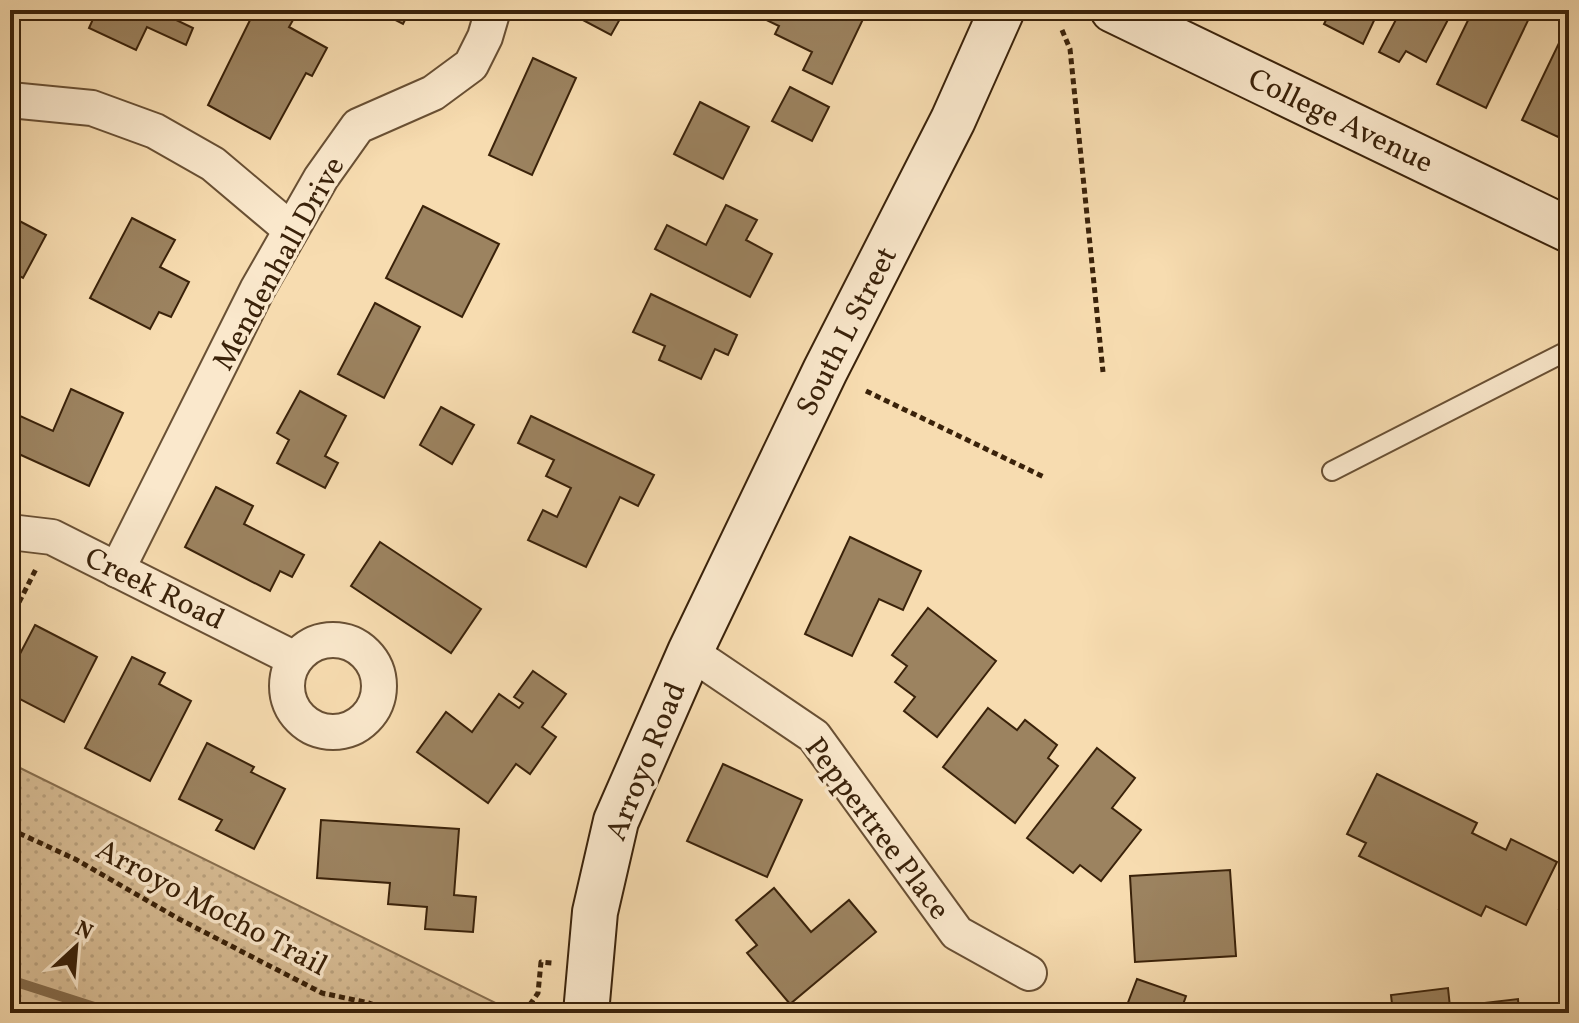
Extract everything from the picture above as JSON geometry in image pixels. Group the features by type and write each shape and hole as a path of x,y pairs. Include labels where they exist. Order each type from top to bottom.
{"street":[{"name":"Mendenhall Drive","path":"117,570 290,229 358,126 433,93 471,65 485,37 493,10"},
{"name":"South L Street","path":"690,652 825,371 953,120 1002,10"},
{"name":"College Avenue","path":"1113,10 1569,230"},
{"path":"10,100 92,108 155,131 213,164 290,229"},
{"name":"Creek Road","path":"10,532 52,537 295,659"},
{"name":"Peppertree Place","path":"690,652 814,736 957,933 1029,973"},
{"name":"Arroyo Road","path":"586,1013 595,912 616,821 690,652"}],"lane":[{"path":"1332,471 1569,350"}],"path":[{"path":"1062,30 1070,49 1103,372"},
{"path":"866,391 1046,478"},
{"path":"10,620 52,537"},
{"name":"Arroyo Mocho Trail","path":"10,829 75,859 179,919 322,993 369,1003 397,1013"}],"shaded area":[{"path":"10,763 516,1013 10,1013"}],"building":[{"path":"97,10 176,10 172,18 193,28 186,45 147,27 136,50 89,28"},
{"path":"255,10 290,10 297,13 289,27 327,48 312,76 306,73 270,139 208,105"},
{"path":"376,10 410,10 403,24"},
{"path":"564,10 625,10 611,35"},
{"path":"759,10 861,10 866,13 832,84 803,70 812,52 775,34 779,26 756,15"},
{"path":"1331,10 1379,10 1363,44 1324,24"},
{"path":"1401,10 1453,10 1426,62 1406,51 1399,62 1379,52"},
{"path":"1473,10 1533,10 1486,108 1437,84"},
{"path":"1559,43 1569,48 1569,115 1558,137 1522,120"},
{"path":"533,58 576,78 532,175 489,155"},
{"path":"790,87 829,107 812,141 772,121"},
{"path":"700,102 749,127 723,179 674,154"},
{"path":"726,205 757,220 746,240 772,254 750,297 655,249 667,225 706,245"},
{"path":"423,206 499,244 462,317 386,278"},
{"path":"10,216 46,235 23,278 10,271"},
{"path":"132,218 175,240 160,267 189,282 171,317 159,312 150,329 90,298"},
{"path":"651,294 737,335 728,355 715,349 701,379 659,360 665,346 633,332"},
{"path":"375,303 420,327 384,398 338,374"},
{"path":"71,389 123,413 89,486 10,450 10,432 18,415 53,431"},
{"path":"300,391 346,416 325,456 338,463 325,488 277,463 289,440 277,433"},
{"path":"441,407 474,425 452,464 420,445"},
{"path":"531,416 654,475 638,506 620,497 586,567 528,540 543,510 557,517 571,488 546,476 554,460 518,443"},
{"path":"216,487 253,506 244,524 304,555 292,577 280,571 270,591 185,547"},
{"path":"850,537 921,571 903,610 879,599 852,656 805,634"},
{"path":"380,542 481,609 451,653 351,586"},
{"path":"928,608 996,661 937,737 904,711 915,697 895,682 907,666 892,655"},
{"path":"35,625 97,657 64,722 10,694 10,673"},
{"path":"132,657 165,673 159,684 191,701 150,781 85,748"},
{"path":"533,671 566,694 542,727 556,737 530,774 516,764 488,803 417,752 446,712 472,732 499,694 519,708 523,703 514,697"},
{"path":"988,708 1017,730 1025,720 1057,745 1048,758 1058,766 1015,823 943,767"},
{"path":"207,743 254,767 251,772 285,789 254,849 216,830 222,820 179,799"},
{"path":"1097,748 1135,778 1112,808 1141,830 1101,881 1080,865 1073,873 1027,838"},
{"path":"723,764 802,800 767,877 687,841"},
{"path":"1377,774 1477,823 1472,833 1506,850 1511,839 1557,862 1526,925 1486,906 1481,916 1359,856 1366,843 1347,834"},
{"path":"321,820 459,829 454,895 476,897 473,932 425,929 427,907 388,904 390,883 317,878"},
{"path":"1230,870 1236,956 1135,962 1130,876"},
{"path":"774,888 811,932 849,900 876,932 790,1004 747,953 757,945 736,920"},
{"path":"1569,888 1569,914 1559,909"},
{"path":"1137,979 1186,996 1180,1013 1124,1013"},
{"path":"1448,988 1450,1007 1518,999 1519,1013 1393,1013 1391,995"},
{"path":"861,1004 896,1013 859,1013"}],"waterway":[{"path":"10,980 113,1013"}]}
